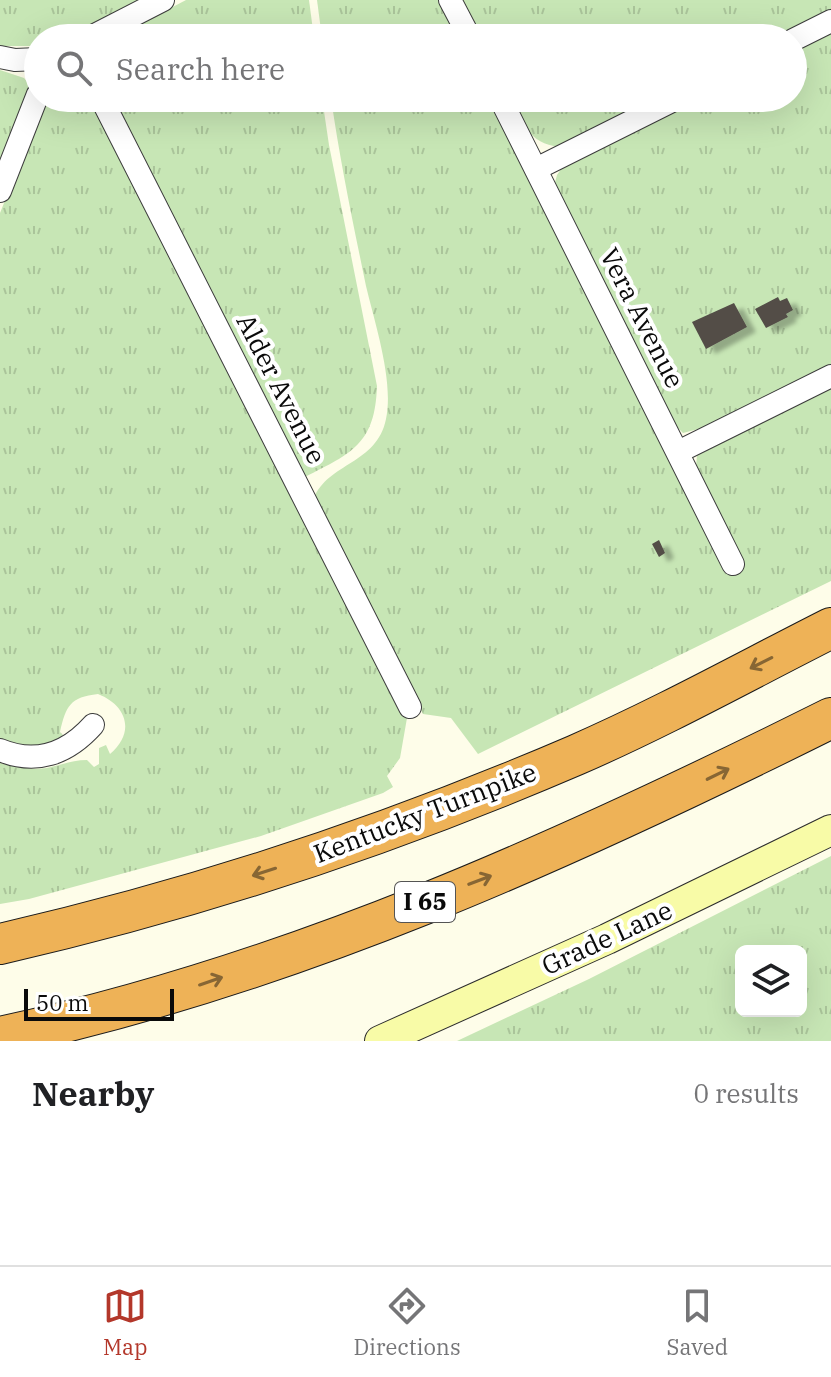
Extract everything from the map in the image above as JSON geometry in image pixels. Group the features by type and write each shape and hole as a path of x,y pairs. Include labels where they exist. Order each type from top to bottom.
{"highway":[{"name":"Kentucky Turnpike","path":"0,944 181,898 380,832 599,744 831,628"},
{"name":"I 65","path":"0,1037 186,989 361,929 557,849 831,718"}],"main road":[{"name":"Grade Lane","path":"380,1041 607,939 831,830"}],"street":[{"path":"116,24 163,0"},
{"path":"450,0 463,24"},
{"path":"807,33 831,21"},
{"path":"0,57 24,60"},
{"path":"0,191 31,112"},
{"name":"Alder Avenue","path":"108,112 410,707"},
{"name":"Vera Avenue","path":"507,112 733,564"},
{"path":"536,169 650,112"},
{"path":"678,452 831,376"},
{"path":"0,750 25,758 55,753 84,735 93,725"}],"green space":[{"path":"0,0 143,0 91,24 24,24 24,46 0,46"},
{"path":"186,0 309,0 312,24 141,24"},
{"path":"317,0 440,0 452,24 320,24"},
{"path":"460,0 831,0 831,11 806,24 472,24"},
{"path":"831,31 831,367 721,423 683,433 675,425 554,186 557,175 563,166 670,112 807,112 807,43"},
{"path":"0,70 24,78 24,106 0,174"},
{"path":"40,112 99,112 297,490 407,718 400,758 387,776 393,787 261,836 29,899 0,904 0,763 41,769 87,760 94,767 99,764 99,748 106,745 110,754 118,746 125,721 116,705 98,694 71,704 62,723 60,732 63,735 48,744 16,745 0,740 0,213"},
{"path":"117,112 324,112 377,386 372,421 366,434 348,453 305,477"},
{"path":"333,112 496,112 727,573 696,467 697,455 831,386 831,581 478,754 451,718 423,714 314,498 330,477 373,445 381,434 388,404 382,352"},
{"path":"517,112 631,112 559,147 540,141"},
{"path":"831,856 831,1041 457,1041 589,979"}],"building":[{"path":"778,297 780,301 787,298 793,310 786,314 788,317 766,328 755,309"},
{"path":"734,303 747,327 706,349 692,322"},
{"path":"659,540 665,553 659,557 652,544"}]}
